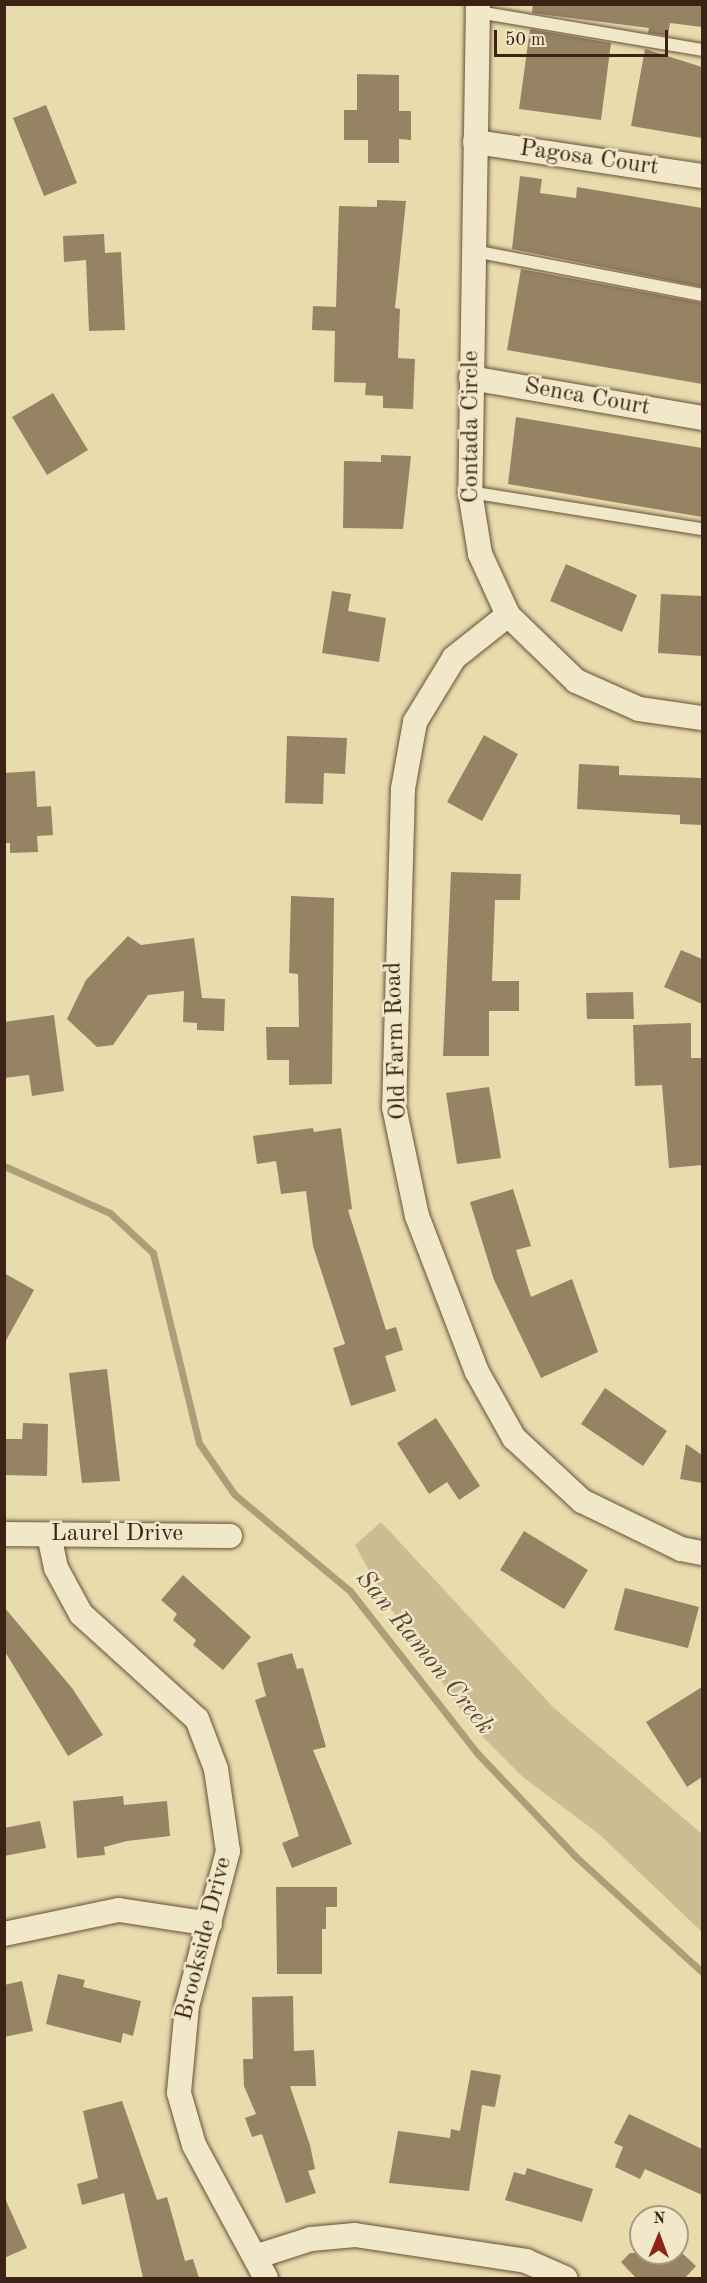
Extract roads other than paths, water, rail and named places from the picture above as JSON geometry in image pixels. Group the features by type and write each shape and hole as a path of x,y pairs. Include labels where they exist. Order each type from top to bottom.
{"street":[{"name":"Contada Circle","path":"478,8 470,492 480,554 508,615 576,681 639,709 702,718"},
{"name":"Pagosa Court","path":"475,142 702,176"},
{"name":"Senca Court","path":"471,378 702,418"},
{"name":"Old Farm Road","path":"508,615 454,658 415,722 401,812 394,1107 417,1216 477,1372 514,1438 582,1501 681,1549 702,1553"},
{"name":"Laurel Drive","path":"4,1534 230,1536"},
{"name":"Brookside Drive","path":"49,1535 56,1568 81,1614 183,1704 208,1742 228,1828 210,1924 180,2040 179,2093 194,2145 262,2267"},
{"path":"4,1934 119,1910 210,1924"},
{"path":"262,2267 312,2239 355,2235 526,2261 565,2278"}],"lane":[{"path":"478,8 702,50"},
{"path":"474,250 702,295"},
{"path":"470,492 702,529"}],"waterway":[{"name":"San Ramon Creek","path":"4,1166 110,1213 153,1253 199,1443 234,1494 350,1591 478,1754 575,1856 702,1972"}]}
